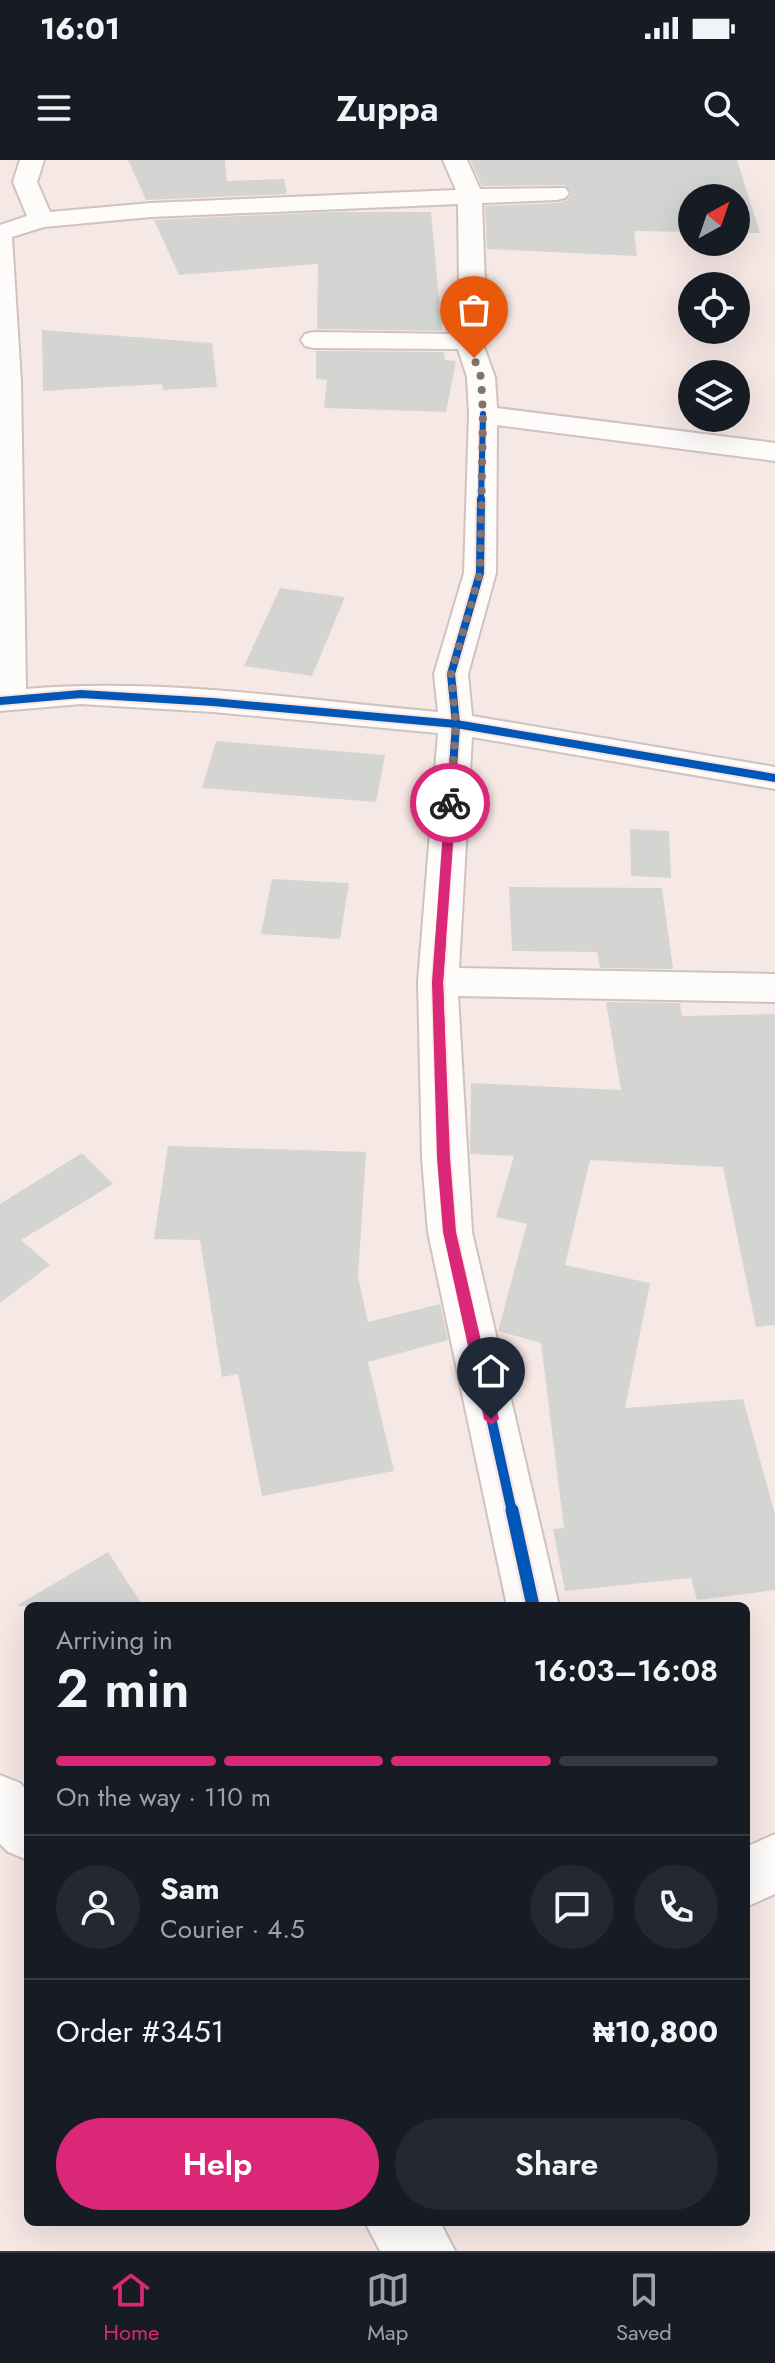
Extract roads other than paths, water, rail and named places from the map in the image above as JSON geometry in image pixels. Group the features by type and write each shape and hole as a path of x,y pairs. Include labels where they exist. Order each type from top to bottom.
{"street":[{"path":"455,160 470,194 472,284 468,339 481,377 483,414 480,573 451,674 456,724 438,982 444,1158 450,1232 532,1602"},
{"path":"0,178 28,171 41,220"},
{"path":"557,193 470,194 151,210 41,220 0,233 7,382 4,701 81,694 213,702 456,724 775,778"},
{"path":"314,340 450,343 468,339"},
{"path":"483,414 775,452"},
{"path":"438,982 775,988"},
{"path":"0,1803 24,1828"},
{"path":"750,1876 775,1863"},
{"path":"401,2226 423,2251"}]}
